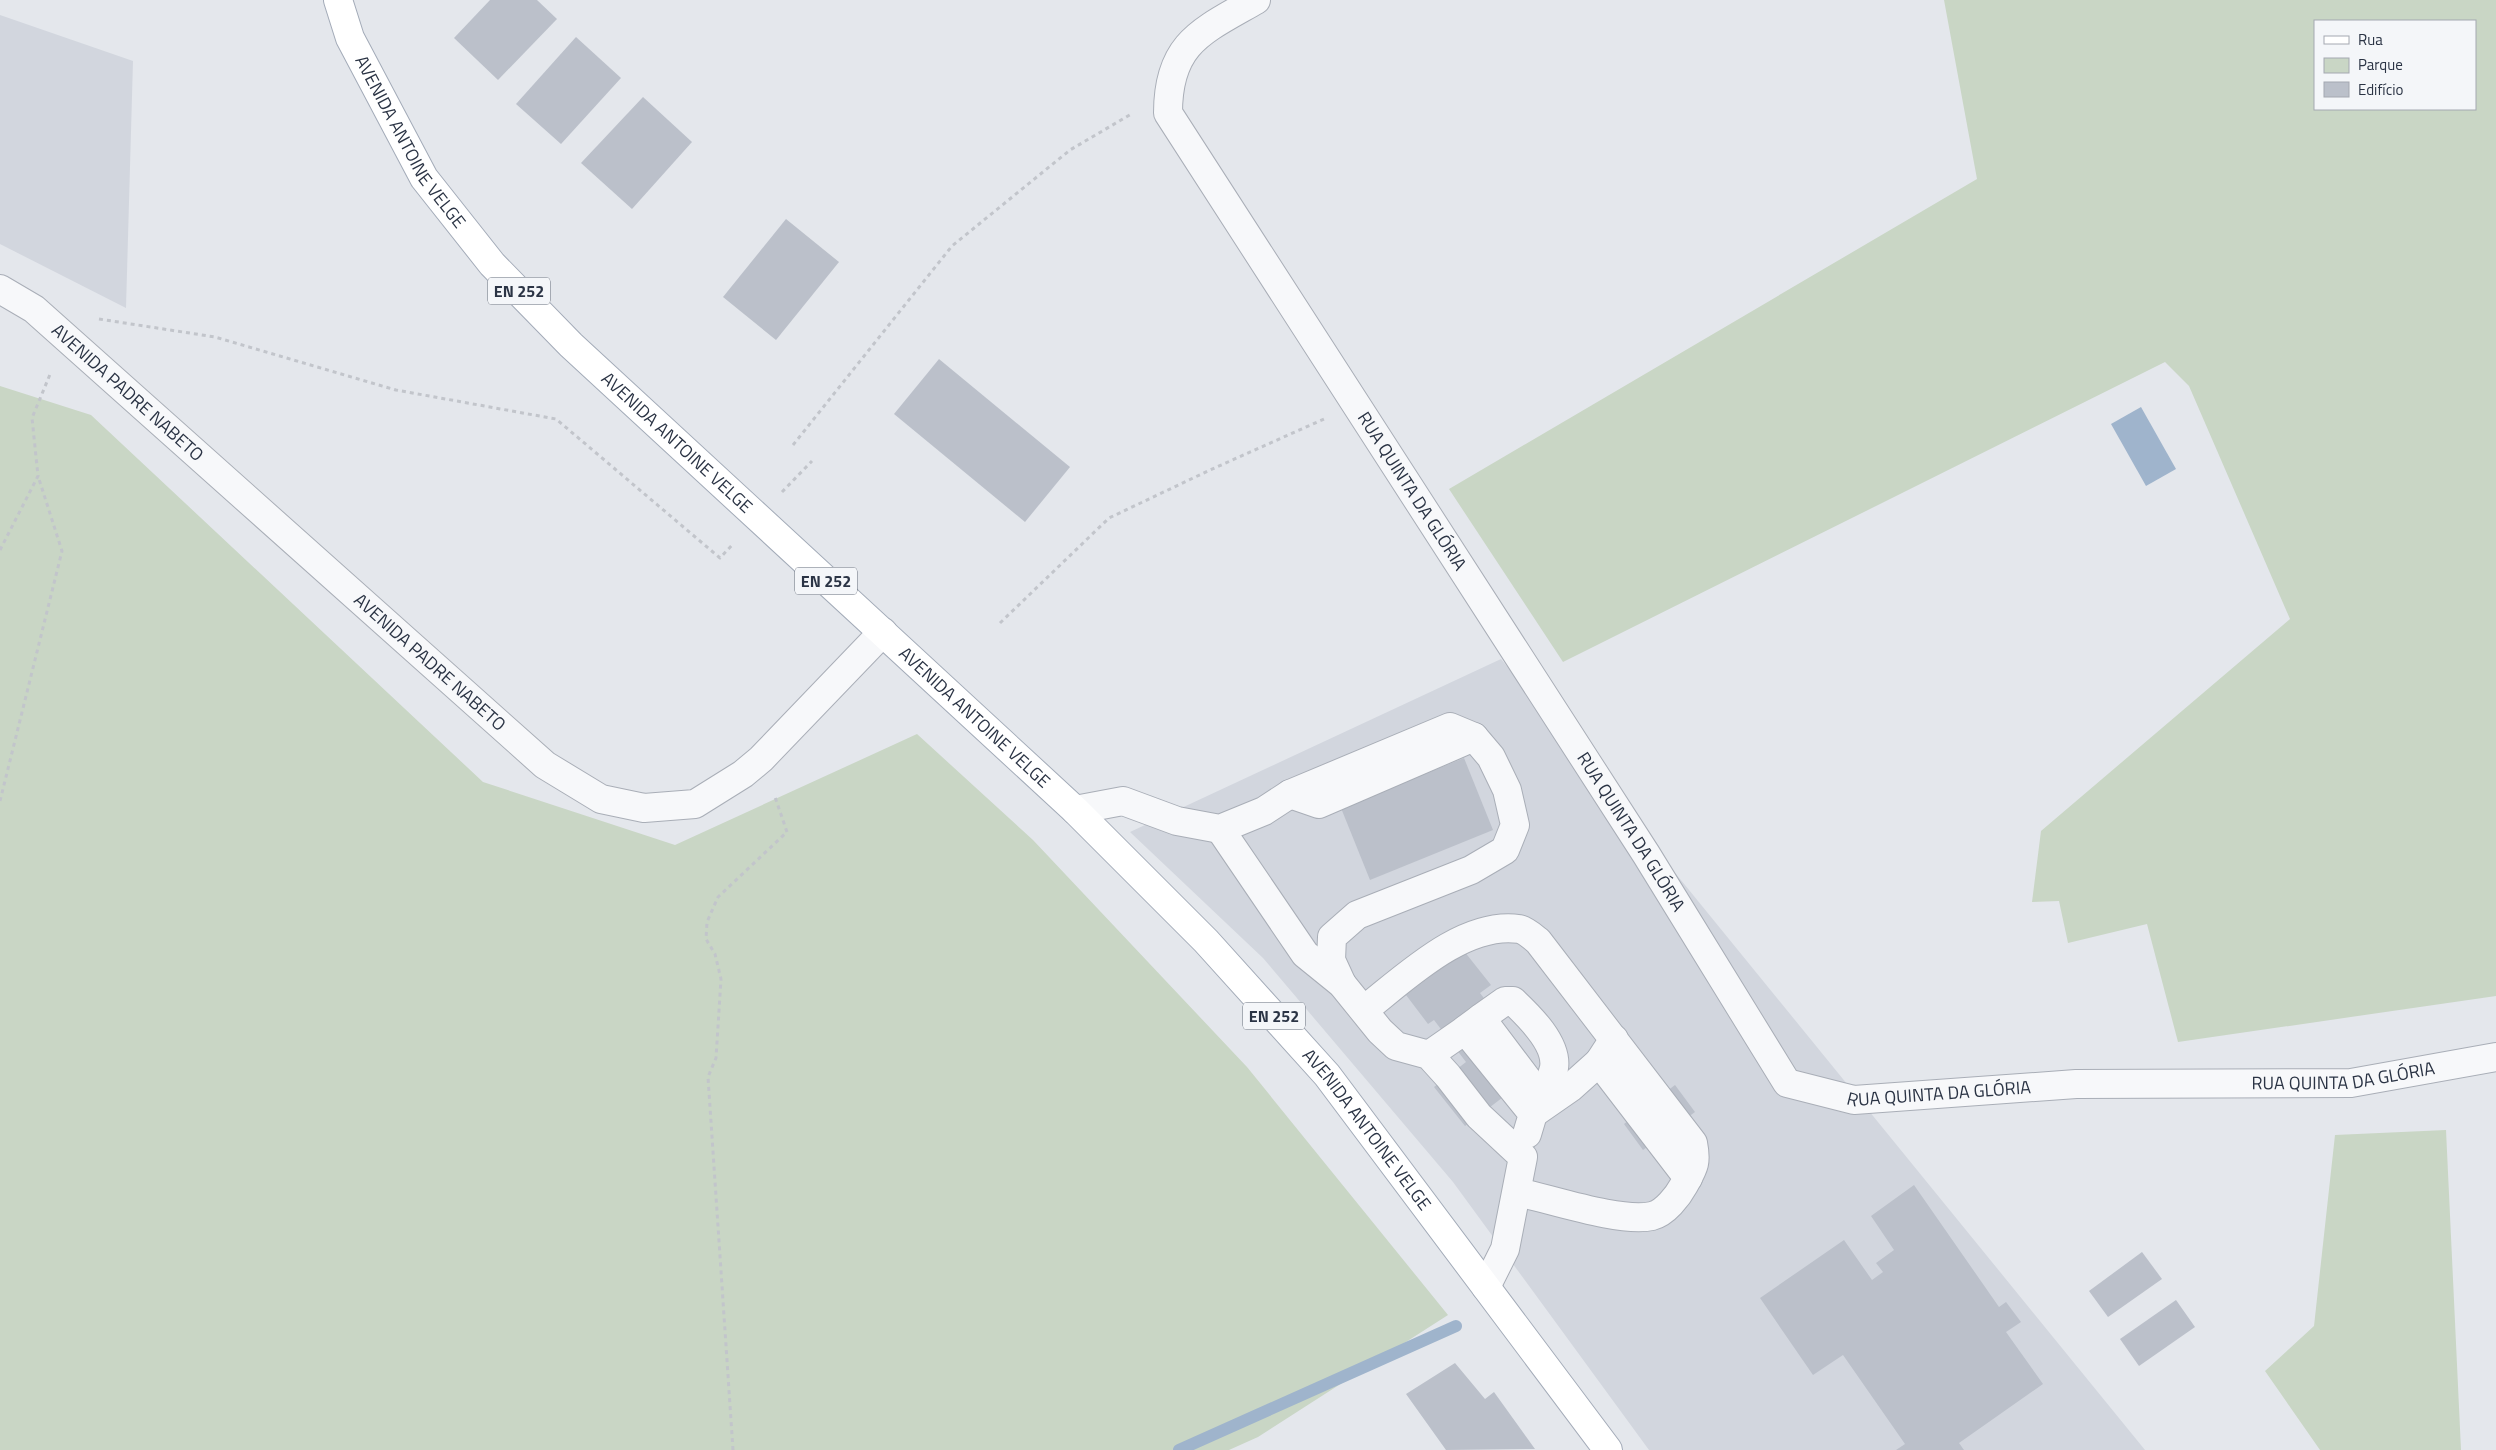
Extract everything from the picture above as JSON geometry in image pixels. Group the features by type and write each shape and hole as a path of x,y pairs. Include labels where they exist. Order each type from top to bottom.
{"main road":[{"name":"AVENIDA ANTOINE VELGE","path":"338,0 350,38 424,178 492,264 571,345 1075,810 1206,941 1327,1075 1608,1450"}],"street":[{"name":"RUA QUINTA DA GLÓRIA","path":"1256,0 1209,27 1193,40 1179,56 1171,76 1168,92 1168,113 1646,854 1787,1083 1854,1100 2076,1084 2351,1083 2496,1057"},
{"name":"AVENIDA PADRE NABETO","path":"0,289 34,309 545,765 601,799 644,808 696,804 742,774 761,758 883,632"},
{"path":"1075,810 1123,801 1177,821 1220,829 1264,811 1290,794 1450,727 1474,737 1491,757 1507,790 1515,825 1505,850 1471,870 1357,914 1332,937 1331,960 1342,984"},
{"path":"1220,829 1305,954 1342,984 1380,1031 1396,1046 1429,1055 1479,1116 1528,1135"},
{"path":"1364,1010 1427,961 1465,938 1497,928 1521,929 1538,941 1614,1039 1693,1143 1697,1160 1677,1198 1653,1216 1627,1217 1517,1192"},
{"path":"1429,1055 1505,1001 1513,1002 1524,1012 1554,1051 1554,1069 1528,1135 1505,1249 1486,1287"},
{"path":"1473,1024 1528,1135"},
{"path":"1528,1135 1570,1088 1599,1062 1614,1039"},
{"path":"1599,1062 1688,1178"}],"path":[{"path":"793,445 952,246 1070,150 1168,92"},
{"path":"91,318 215,337 396,390 556,419 720,558 812,461"},
{"path":"0,801 62,551 38,476 32,418 65,337"},
{"path":"1000,623 1109,518 1210,470 1356,405"},
{"path":"0,550 38,476"},
{"path":"734,1450 708,1076 716,1058 721,979 715,954 706,939 707,922 718,897 787,832 761,758"}],"shaded area":[{"path":"0,15 133,61 126,308 0,244"},
{"path":"1501,659 2145,1450 1649,1450 1453,1182 1263,958 1130,832"}],"green space":[{"path":"1944,0 2496,0 2496,996 2178,1042 2147,924 2068,943 2059,901 2032,902 2041,831 2290,619 2189,386 2165,362 1563,662 1449,489 1977,179"},
{"path":"0,386 91,415 483,782 675,845 917,734 1033,840 1247,1067 1448,1315 1258,1437 1229,1450 0,1450"},
{"path":"2446,1130 2461,1450 2320,1450 2265,1371 2314,1326 2335,1135"}],"water":[{"path":"2141,407 2176,469 2146,486 2111,424"}],"building":[{"path":"490,0 537,0 557,19 498,80 454,38"},
{"path":"576,37 621,78 561,144 516,104"},
{"path":"643,97 692,142 632,209 581,163"},
{"path":"786,219 839,262 776,340 723,297"},
{"path":"939,359 1070,467 1025,522 894,414"},
{"path":"1464,758 1493,830 1370,880 1341,808"},
{"path":"1464,951 1491,985 1480,993 1539,1070 1465,1126 1434,1087 1466,1062 1434,1020 1428,1024 1406,995"},
{"path":"1675,1085 1695,1112 1643,1150 1624,1124"},
{"path":"1914,1185 1999,1307 2006,1302 2021,1322 2006,1332 2043,1384 1959,1443 1964,1450 1896,1450 1905,1444 1843,1355 1813,1375 1760,1298 1844,1240 1872,1280 1883,1272 1876,1263 1894,1250 1871,1216"},
{"path":"2142,1252 2162,1279 2108,1317 2089,1291"},
{"path":"2176,1300 2195,1327 2139,1366 2120,1339"},
{"path":"1455,1363 1485,1399 1494,1392 1535,1449 1446,1450 1406,1394"}],"waterway":[{"path":"1179,1450 1456,1326"}]}
